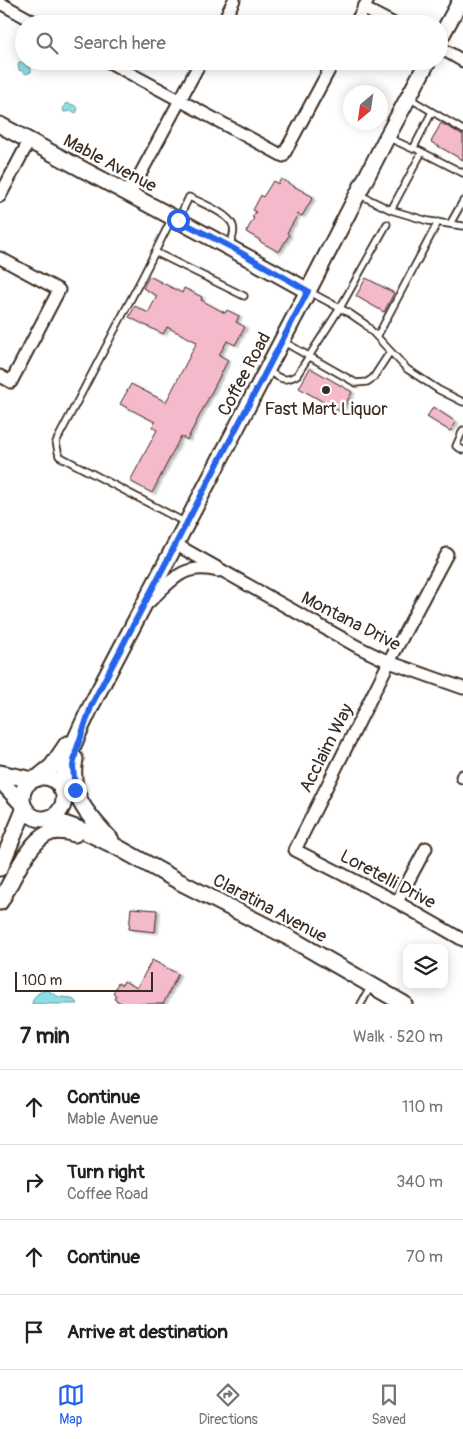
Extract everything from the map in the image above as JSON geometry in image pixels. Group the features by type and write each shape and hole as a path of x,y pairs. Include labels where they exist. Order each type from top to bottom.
{"main road":[{"path":"448,23 460,0"},
{"name":"Coffee Road","path":"62,794 63,775 69,754 92,704 423,70"},
{"name":"Mable Avenue","path":"0,125 129,195 229,246 308,291"},
{"path":"92,704 76,751 73,766 75,790 86,813 118,847"},
{"name":"Coffee Road","path":"34,779 52,766 92,704"},
{"path":"0,773 34,779 49,778 55,782 62,794 62,807 58,813 46,819 27,837 0,884"},
{"path":"0,868 24,807 23,792 26,786 34,779"},
{"path":"0,780 31,816 38,819 46,819"},
{"name":"Claratina Avenue","path":"62,794 81,819 118,847"},
{"name":"Claratina Avenue","path":"46,819 84,831 118,847 180,882 288,937 404,1004"},
{"path":"0,902 27,854 35,842 43,836 61,831 118,847"}],"street":[{"path":"225,15 230,1"},
{"path":"0,3 22,15"},
{"path":"365,4 381,15"},
{"path":"448,52 463,61"},
{"path":"123,70 283,156 329,70"},
{"path":"129,195 196,70"},
{"path":"0,196 29,141"},
{"path":"0,258 59,290 11,382 0,376"},
{"name":"Montana Drive","path":"175,544 341,638 389,662 463,688"},
{"name":"Acclaim Way","path":"295,850 389,662 447,554"},
{"name":"Montana Drive","path":"142,608 181,573 198,568 228,574"},
{"path":"396,902 426,848"},
{"name":"Loretelli Drive","path":"295,850 396,902 463,940"}],"lane":[{"path":"408,98 463,130"},
{"path":"387,137 413,150 432,112"},
{"path":"414,147 463,173"},
{"path":"390,210 422,152"},
{"path":"358,193 390,210 428,221 463,226"},
{"path":"186,523 59,456 56,442 155,252 190,197 228,217 233,225 233,234 229,246"},
{"path":"450,224 463,201"},
{"path":"377,337 438,222"},
{"path":"267,370 283,380 297,375 340,308 387,224"},
{"path":"155,252 244,296"},
{"path":"308,291 365,324 407,369 439,390 463,402"},
{"path":"282,341 356,383 367,382 373,378 390,352"},
{"path":"463,430 456,446 463,450"},
{"path":"361,1004 372,985"}],"water":[{"path":"19,70 31,70 31,72 26,74"},
{"path":"65,104 76,106 78,109 76,113 72,111 64,112"},
{"path":"47,990 59,997 72,998 78,1004 32,1004 37,994"}],"building":[{"path":"441,123 463,135 463,160 431,142"},
{"path":"281,179 313,197 302,216 298,214 279,252 246,232 254,218 252,217 256,212 253,210 261,195 263,197 273,181 278,184"},
{"path":"149,276 182,293 184,288 202,297 201,300 225,313 227,310 239,316 236,322 245,327 235,345 227,341 219,355 228,360 187,440 181,436 152,493 130,481 157,430 152,427 155,422 120,404 131,384 166,402 197,342 167,327 163,334 129,317 135,306 148,313 157,296 143,288"},
{"path":"366,278 394,293 384,312 356,296"},
{"name":"Fast Mart Liquor","path":"310,368 352,392 341,412 299,388"},
{"path":"433,407 456,422 450,431 427,417"},
{"path":"131,908 157,910 155,932 129,929"},
{"path":"152,960 178,974 163,1004 123,1004 114,999 116,995 113,993 118,983 122,985 124,981 137,988"}],"place":[{"name":"Fast Mart Liquor","path":"326,390"}],"route":[{"path":"75,790 73,766 76,751 92,704 308,291 229,246 178,220"}]}
